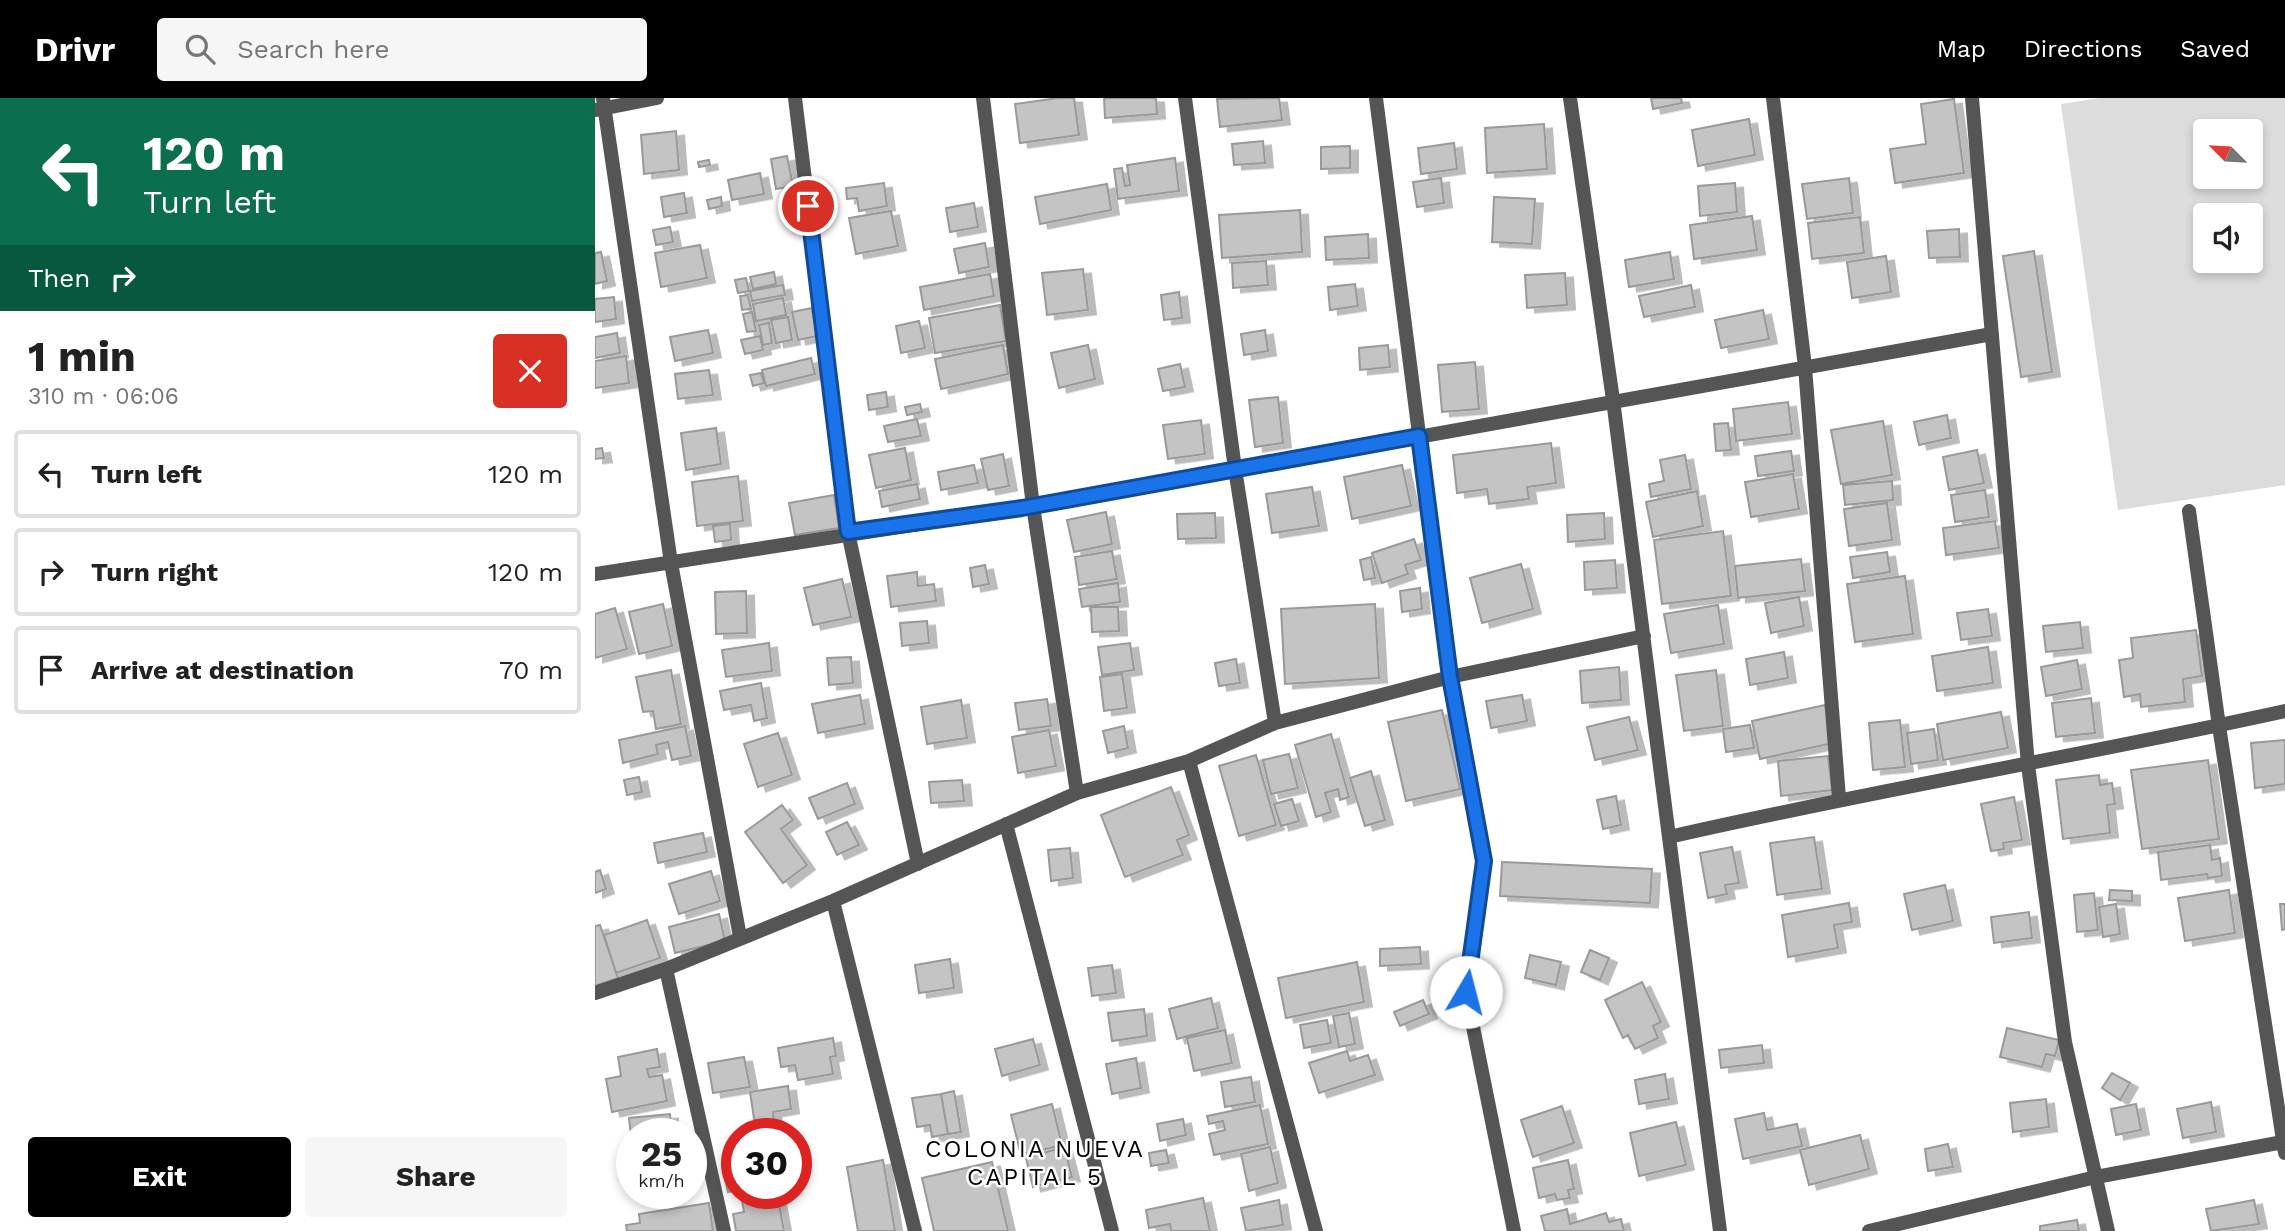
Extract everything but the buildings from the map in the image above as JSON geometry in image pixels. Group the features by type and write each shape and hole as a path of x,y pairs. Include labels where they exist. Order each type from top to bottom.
{"street":[{"path":"657,98 601,105 671,563 740,937"},
{"path":"795,98 848,532 918,864"},
{"path":"983,98 1033,506 1077,793"},
{"path":"1185,98 1235,469 1275,723"},
{"path":"1376,98 1450,677 1484,861 1466,992 1514,1231"},
{"path":"1570,98 1613,400 1720,1231"},
{"path":"1773,98 1805,367 1839,798"},
{"path":"1972,98 2028,765 2065,1042 2108,1231"},
{"path":"595,574 848,532 1033,506 1992,334"},
{"path":"1869,1231 1905,1227 2096,1177 2284,1148 2219,726 2189,510"},
{"path":"595,993 666,969 833,901 1077,793 1189,761 1275,723 1450,677 1644,636"},
{"path":"1669,837 1839,798 2028,765 2285,711"},
{"path":"1189,761 1316,1231"},
{"path":"1006,824 1112,1231"},
{"path":"833,901 915,1231"},
{"path":"666,969 724,1231"}],"shaded area":[{"path":"2099,98 2285,98 2285,485 2118,510 2061,104"}],"district":[{"name":"COLONIA NUEVA CAPITAL 5","path":"1035,1163"}],"route":[{"path":"808,206 848,532 1022,508 1419,436 1450,677 1484,861 1466,992"}]}
